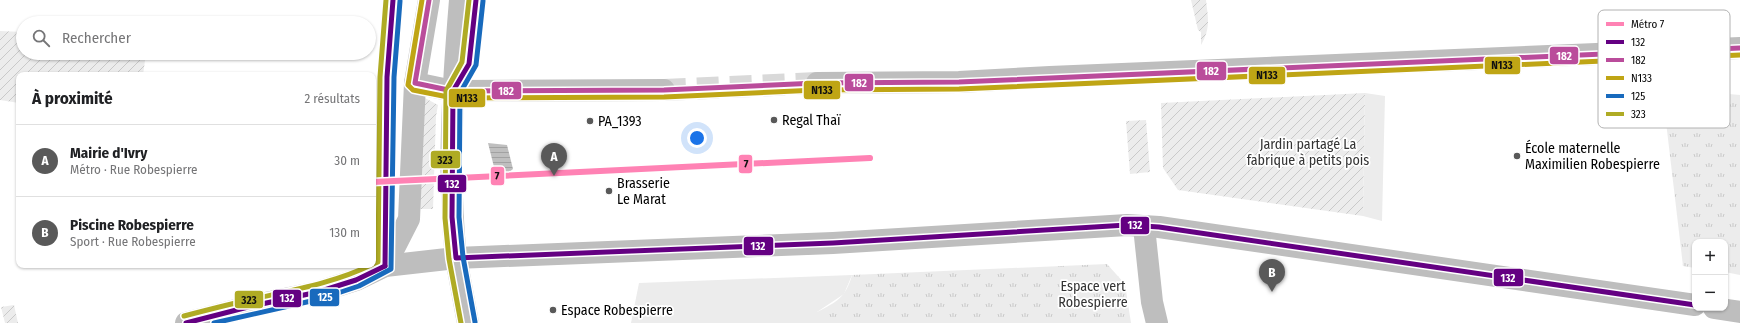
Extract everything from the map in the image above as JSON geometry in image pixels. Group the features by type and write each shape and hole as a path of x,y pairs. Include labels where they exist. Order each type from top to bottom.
{"main road":[{"path":"386,266 409,219 415,83 429,0"},
{"path":"460,0 453,91 452,217 456,258 468,323"},
{"path":"1730,48 1740,48"},
{"path":"817,83 959,82 1598,54"},
{"path":"415,83 453,91 664,90"},
{"path":"186,323 252,306 318,292 356,280 386,266 456,258 834,243 1074,230 1127,225 1692,305"},
{"path":"1144,227 1152,302 1157,323"},
{"path":"1728,310 1740,312"}],"green space":[{"path":"1191,0 1206,0 1208,28 1201,45 1201,32 1198,30"},
{"path":"0,31 16,32 16,60 145,60 143,72 16,72 16,103 0,100"},
{"path":"1365,93 1385,96 1382,221 1363,216"},
{"name":"Jardin partagé La fabrique à petits pois","path":"1365,93 1363,216 1178,190 1163,168 1161,103"},
{"path":"1730,94 1740,95 1740,275 1728,273 1728,239 1692,239 1692,268 1683,266 1667,128 1730,128"},
{"path":"425,98 438,105 436,116 433,209 418,209"},
{"path":"1146,120 1150,172 1130,174 1126,121"},
{"name":"Espace vert Robespierre","path":"1107,264 1125,284 1131,323 817,323 817,312 835,302 844,294 852,275"},
{"path":"852,275 844,294 817,312 817,323 631,323 639,283"},
{"path":"14,305 18,323 5,323 1,307"}],"shaded area":[{"path":"488,143 507,145 513,169 496,183 496,175"}],"tunnel":[{"path":"664,90 817,83"}],"metro line":[{"name":"7","path":"376,182 870,158"}],"transit line":[{"name":"323","path":"376,263 378,262 380,77 386,0"},
{"name":"132","path":"385,266 387,77 393,0"},
{"name":"N133","path":"422,0 408,85 413,90 453,98 664,97 817,90 959,89 1598,61"},
{"name":"182","path":"429,0 415,83 453,91 664,90 817,83 959,82 1598,54"},
{"name":"323","path":"461,323 449,259 445,218 446,91 462,62 469,0"},
{"name":"132","path":"476,0 469,64 453,91 452,217 456,258 833,243 1127,225 1159,227 1692,305"},
{"name":"125","path":"214,323 320,299 359,286 391,269 394,77 400,1"},
{"name":"125","path":"475,322 463,257 459,217 460,93 476,65 483,1"},
{"name":"182","path":"1730,48 1740,48"},
{"name":"N133","path":"1730,55 1740,55"},
{"name":"132","path":"186,323 252,306 318,292 356,280 385,266"},
{"name":"323","path":"184,316 313,285 343,277 364,268"}],"place":[{"name":"Regal Thaï","path":"774,120"},
{"name":"PA_1393","path":"590,121"},
{"name":"École maternelle Maximilien Robespierre","path":"1517,156"},
{"name":"Mairie d'Ivry","path":"554,176"},
{"name":"Brasserie Le Marat","path":"609,191"},
{"name":"Piscine Robespierre","path":"1272,292"},
{"name":"Espace Robespierre","path":"553,310"}]}
